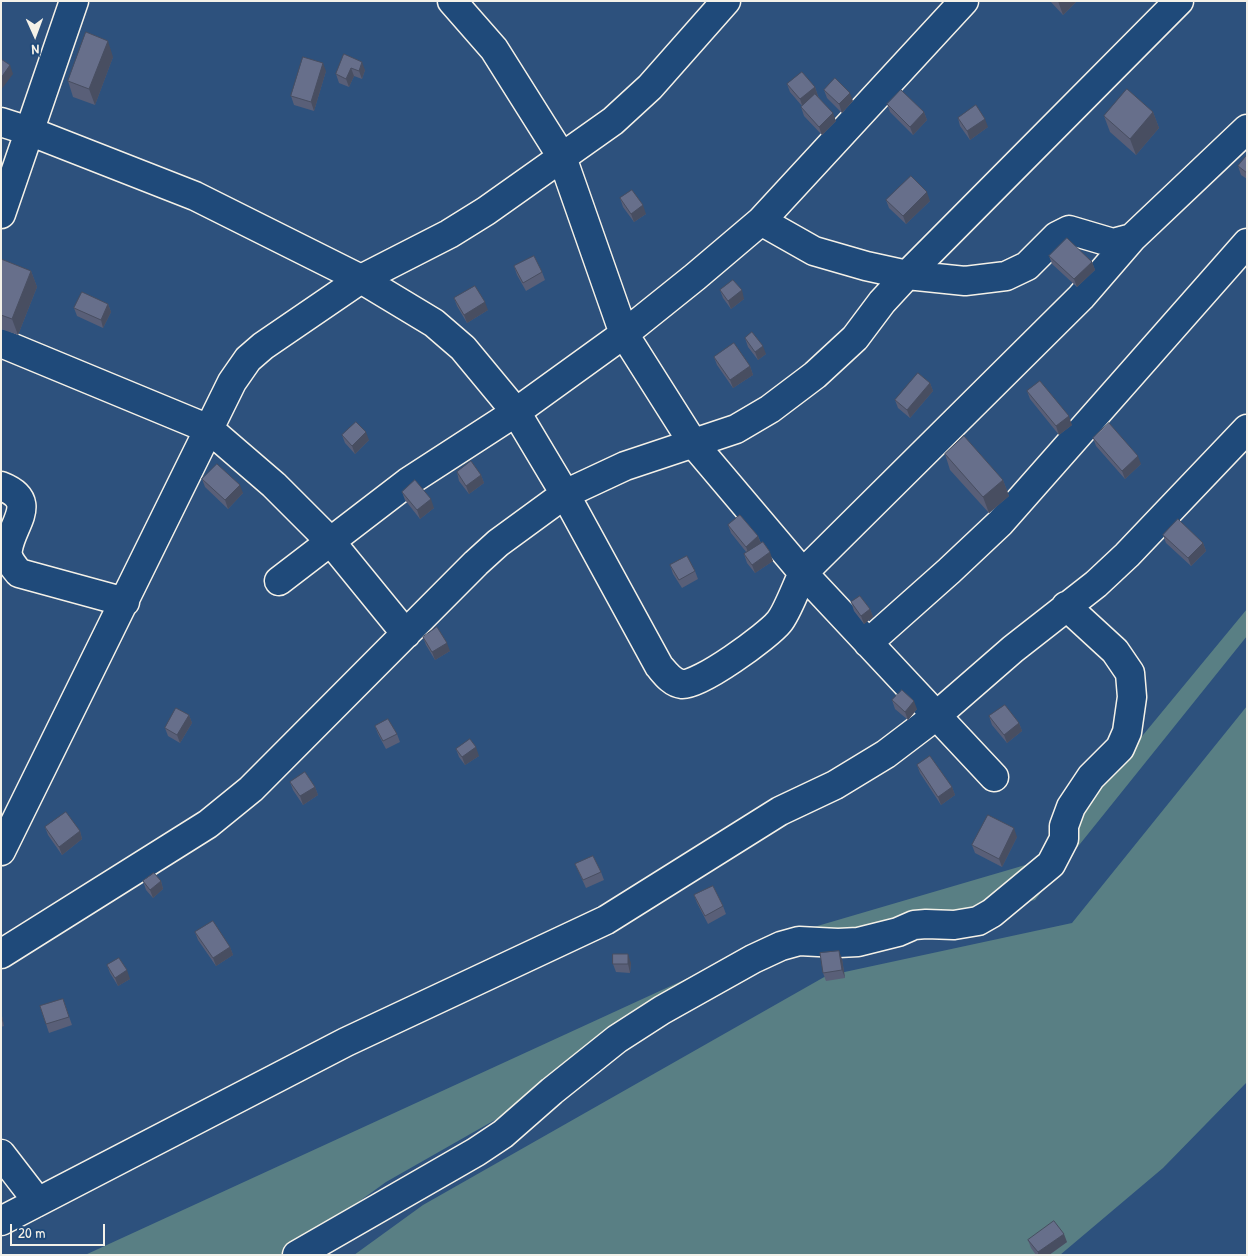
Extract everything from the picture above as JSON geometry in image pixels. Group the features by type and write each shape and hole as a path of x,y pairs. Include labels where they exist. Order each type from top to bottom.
{"street":[{"path":"1,214 74,1"},
{"path":"452,1 494,49 562,157 624,334 693,443 803,573 994,777"},
{"path":"1,851 232,382 248,359 263,346 361,279 449,234 486,211 613,121 650,87 726,1"},
{"path":"279,581 408,482 516,412 624,334 695,277 761,221 964,1"},
{"path":"1,954 208,824 233,805 476,563 498,543 565,494 625,466 736,428 770,409 815,375 854,338 907,274 1180,1"},
{"path":"1,122 29,130 196,196 361,279 434,323 463,348 516,412 565,494 659,666 671,679 683,685 694,682 731,662 779,622 803,573 1081,297 1132,238 1247,129"},
{"path":"761,221 814,251 866,266 907,274 965,281 1006,276 1027,266 1057,236 1069,230 1113,243 1132,238"},
{"path":"868,643 1000,523 1247,243"},
{"path":"1,344 209,429 274,485 331,542 406,634"},
{"path":"1,1222 346,1042 606,920 780,811 835,786 877,760 936,716 1013,648 1096,584 1247,429"},
{"path":"1,486 13,491 20,499 22,510 7,550 10,562 19,573 125,602"},
{"path":"297,1255 476,1152 503,1134 552,1091 616,1040 662,1010 753,959 781,946 800,941 858,942 898,932 914,925 954,925 978,921 992,913 1027,885 1051,864 1064,839 1064,826 1071,807 1091,776 1120,748 1127,732 1132,697 1130,673 1115,651 1066,606"},
{"path":"1,1154 38,1202"}],"green space":[{"path":"1247,609 1247,636 1035,900 788,953 386,1182 285,1255 85,1255 773,939 1039,861"},
{"path":"1247,706 1247,1082 1163,1168 1060,1255 354,1255 423,1205 826,976 1072,923"}],"building":[{"path":"86,32 108,41 89,89 68,81"},
{"path":"344,54 362,62 359,71 351,68 346,79 336,74"},
{"path":"303,57 323,63 311,102 291,96"},
{"path":"1,59 10,65 1,78"},
{"path":"802,72 815,87 800,99 787,84"},
{"path":"835,78 850,93 839,104 824,90"},
{"path":"1127,89 1153,112 1130,139 1104,116"},
{"path":"901,90 924,112 910,127 887,104"},
{"path":"815,94 833,113 819,127 801,107"},
{"path":"976,105 985,119 967,131 958,118"},
{"path":"1247,155 1247,173 1238,166"},
{"path":"911,176 927,192 903,216 886,200"},
{"path":"632,190 643,205 631,214 620,198"},
{"path":"1067,238 1092,262 1074,279 1049,256"},
{"path":"534,256 542,272 523,283 514,266"},
{"path":"1,259 31,271 12,319 1,315"},
{"path":"733,280 742,290 728,301 720,290"},
{"path":"475,286 485,302 464,315 454,298"},
{"path":"82,292 108,304 101,320 74,308"},
{"path":"752,332 763,346 755,352 745,338"},
{"path":"734,343 750,366 730,380 714,357"},
{"path":"918,373 930,383 907,410 895,400"},
{"path":"1040,381 1069,416 1056,426 1027,391"},
{"path":"356,422 366,432 352,446 342,435"},
{"path":"1109,423 1138,456 1122,471 1093,438"},
{"path":"964,436 1003,480 983,497 945,454"},
{"path":"471,461 481,475 466,486 457,472"},
{"path":"217,464 240,485 225,500 202,479"},
{"path":"415,480 431,499 417,510 402,492"},
{"path":"740,515 758,536 746,547 728,525"},
{"path":"1178,519 1203,543 1188,558 1163,535"},
{"path":"763,542 770,552 752,565 744,554"},
{"path":"687,556 695,571 679,580 670,565"},
{"path":"860,596 870,609 861,616 851,602"},
{"path":"437,627 447,643 432,652 423,637"},
{"path":"902,690 914,701 905,712 892,700"},
{"path":"1005,705 1019,723 1004,735 989,716"},
{"path":"176,708 189,715 177,735 165,728"},
{"path":"388,719 397,734 383,741 375,726"},
{"path":"470,739 476,747 462,757 456,749"},
{"path":"930,756 952,787 938,797 917,765"},
{"path":"305,772 315,787 300,796 290,782"},
{"path":"66,812 80,831 59,847 45,827"},
{"path":"988,815 1014,828 999,859 972,845"},
{"path":"593,856 601,872 583,880 575,864"},
{"path":"154,873 161,881 150,890 143,881"},
{"path":"713,886 723,906 705,916 694,895"},
{"path":"213,921 230,947 213,958 195,932"},
{"path":"839,951 842,970 823,973 820,953"},
{"path":"613,954 628,954 628,964 613,964"},
{"path":"119,958 127,970 115,978 107,965"},
{"path":"63,999 69,1017 46,1024 40,1006"},
{"path":"1054,1221 1064,1234 1038,1252 1028,1240"}]}
